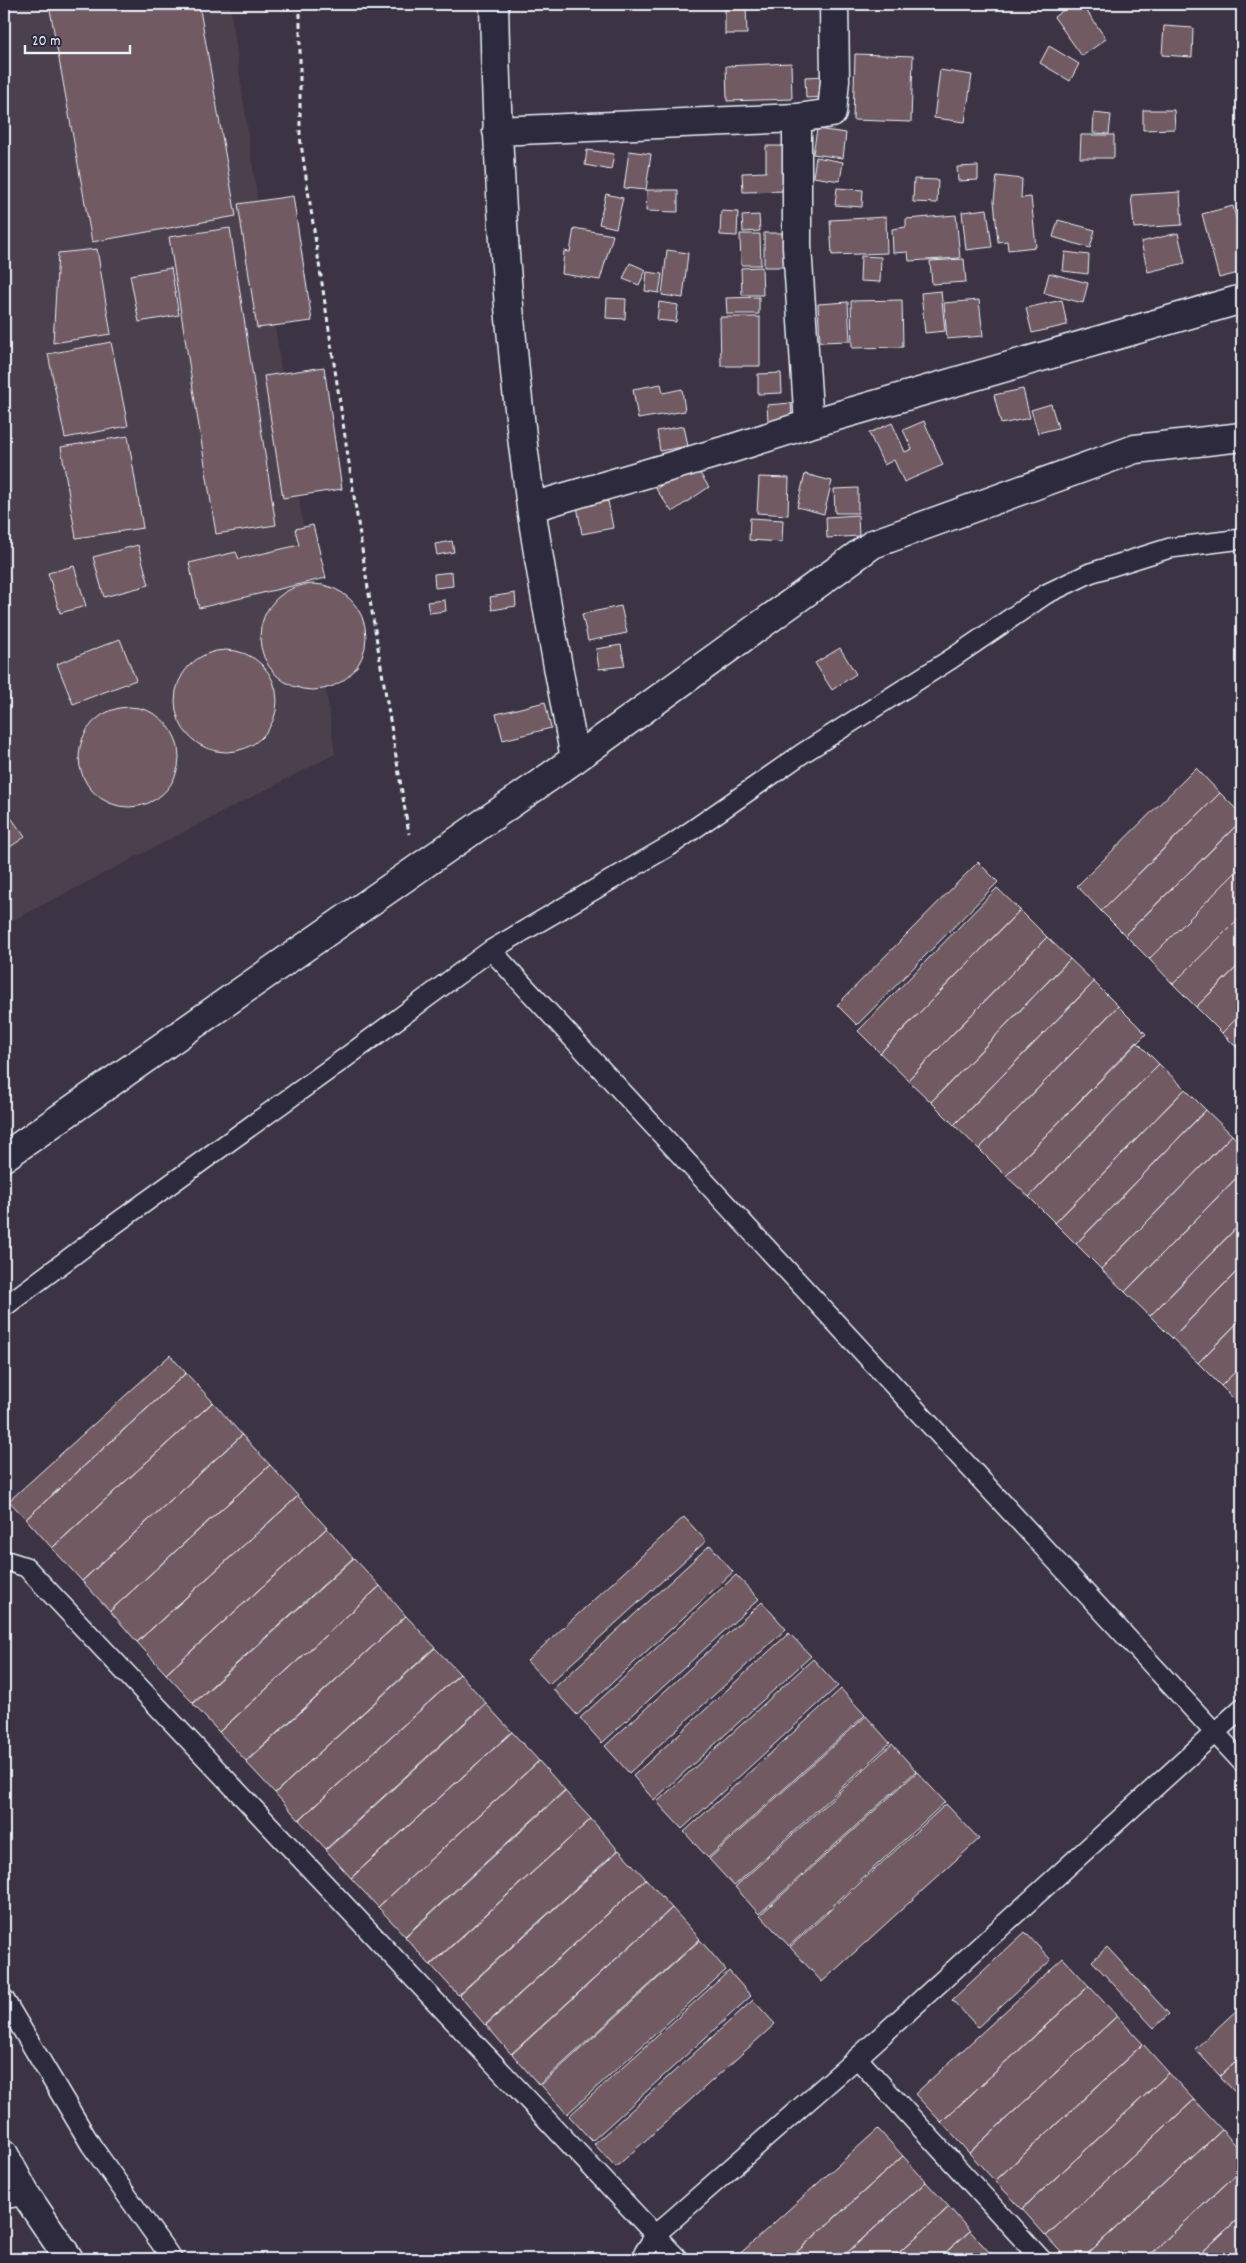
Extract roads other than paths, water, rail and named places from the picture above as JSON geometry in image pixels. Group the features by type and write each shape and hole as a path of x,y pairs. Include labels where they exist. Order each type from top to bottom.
{"street":[{"path":"494,4 497,131 512,338 532,507 575,759"},
{"path":"497,131 796,118 832,113 835,80 834,4"},
{"path":"796,118 797,247 810,424"},
{"path":"532,507 1242,299"},
{"path":"4,1157 575,759 873,544 1135,449 1242,437"},
{"path":"4,2154 15,2197 69,2259"}],"lane":[{"path":"4,1307 114,1224 492,950 671,845 803,753 951,659 1046,594 1090,573 1170,548 1242,539"},
{"path":"492,950 1242,1762"},
{"path":"4,1560 26,1567 678,2259"},
{"path":"640,2259 656,2234 857,2058 1242,1708"},
{"path":"4,1999 91,2145 172,2259"},
{"path":"857,2058 1041,2259"}]}
